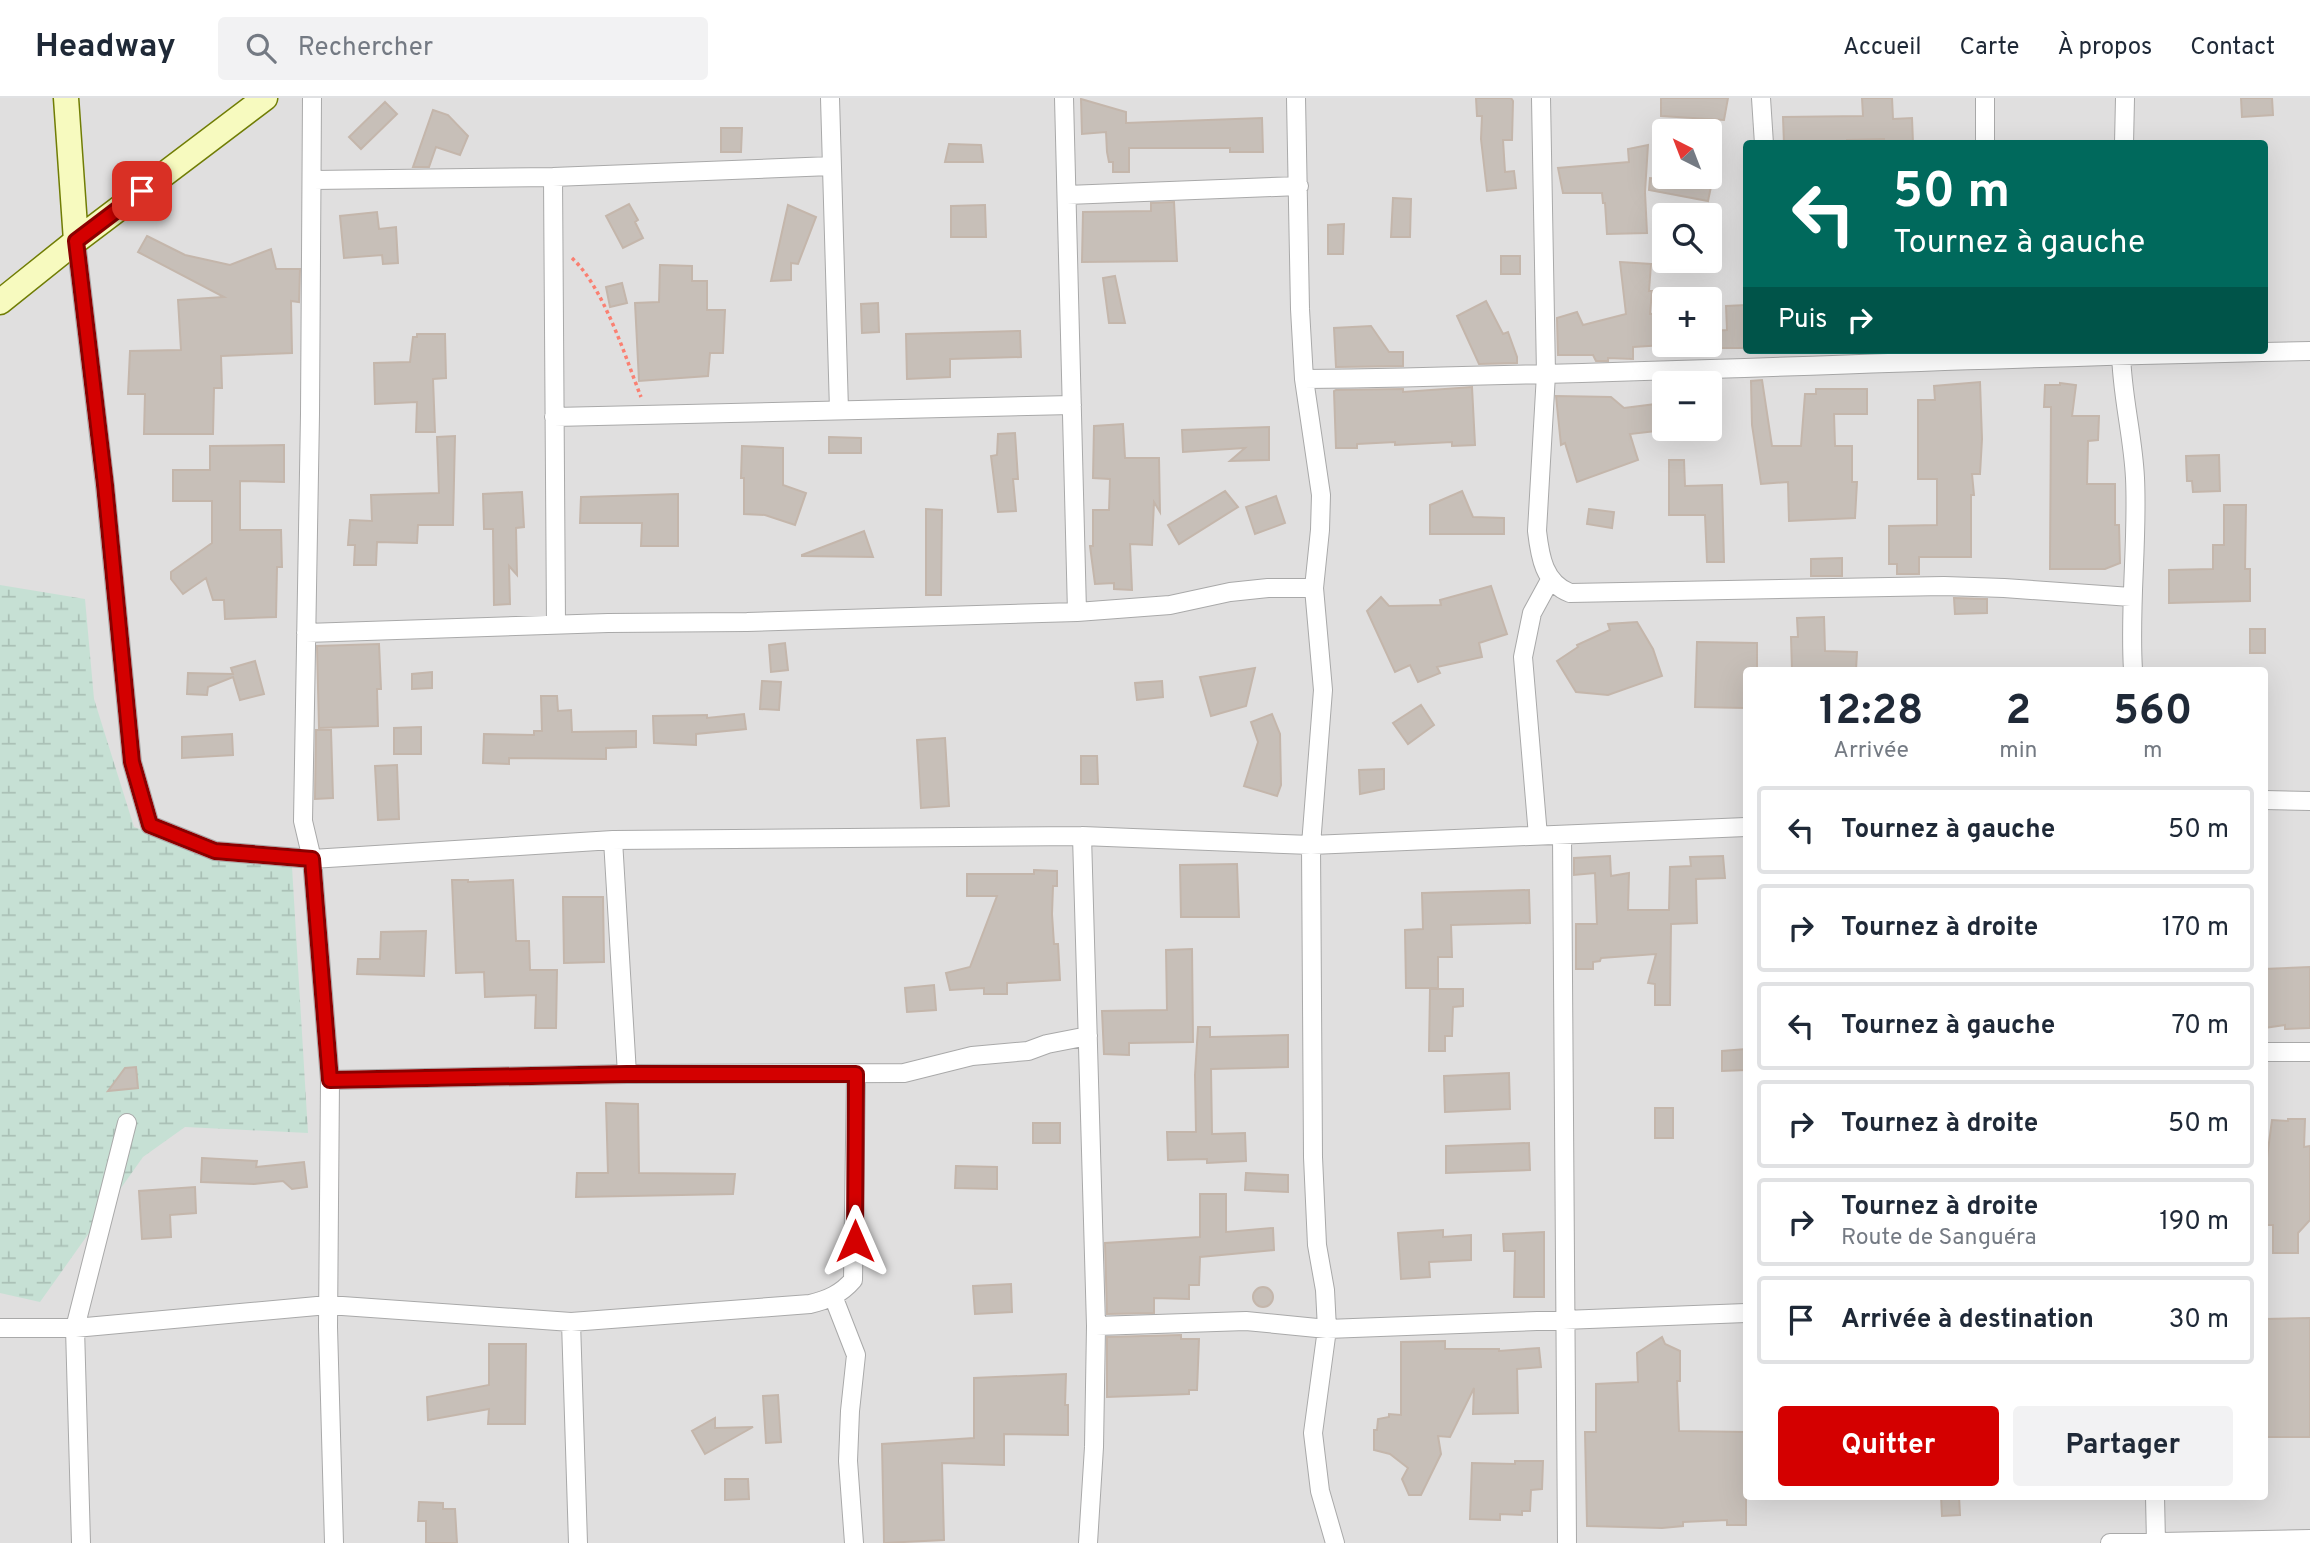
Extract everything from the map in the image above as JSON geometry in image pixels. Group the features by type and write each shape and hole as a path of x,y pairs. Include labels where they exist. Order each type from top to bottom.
{"street":[{"path":"66,98 76,241 105,485 132,762 150,825 215,851 312,859 613,840 1082,836 1311,845 1743,827"},
{"path":"0,302 265,98"},
{"path":"312,98 303,821 312,859 330,1080 328,1306 334,1543"},
{"path":"830,98 839,410"},
{"path":"1064,98 1077,612"},
{"path":"1296,98 1304,379 1321,495 1321,530 1314,588 1323,690 1311,845 1313,1157 1317,1245 1325,1290 1327,1329 1313,1433 1320,1491 1335,1543"},
{"path":"1541,98 1546,374 1537,531 1540,555 1550,580 1558,588 1570,593 1944,586 2131,597"},
{"path":"1761,98 1764,140"},
{"path":"1985,98 1985,140"},
{"path":"2124,140 2125,98"},
{"path":"313,180 553,177 831,166"},
{"path":"553,177 555,625"},
{"path":"1066,195 1299,186"},
{"path":"2268,351 2310,351"},
{"path":"1304,379 1546,374 1775,358 2032,354"},
{"path":"2121,354 2135,477 2136,523 2131,597 2133,667"},
{"path":"554,417 1072,405"},
{"path":"1538,836 1523,657 1532,613 1550,580"},
{"path":"306,633 1077,612 1170,605 1230,592 1268,588 1314,588"},
{"path":"2268,800 2310,801"},
{"path":"1562,835 1567,1543"},
{"path":"1082,836 1096,1326 1094,1447 1088,1543"},
{"path":"613,840 627,1074"},
{"path":"330,1080 627,1074 904,1073 972,1056 1028,1051 1047,1044 1088,1036"},
{"path":"2268,1052 2310,1052"},
{"path":"0,1328 75,1328 328,1306 571,1322 810,1304 833,1296 853,1280 856,1074"},
{"path":"81,1543 75,1328 127,1123"},
{"path":"833,1296 856,1355 849,1411 848,1461 855,1543"},
{"path":"1096,1326 1246,1321 1327,1329 1743,1313"},
{"path":"571,1322 578,1543"},
{"path":"2155,1500 2156,1543"},
{"path":"2110,1543 2310,1539"}],"path":[{"path":"552,238 586,271 613,328 648,416"}],"shaded area":[{"path":"0,98 2310,98 2310,1543 0,1543"}],"green space":[{"path":"0,585 85,599 94,699 134,827 221,858 292,867 308,1133 185,1127 143,1157 40,1302 0,1293"}],"building":[{"path":"1476,98 1511,98 1513,101 1512,140 1503,140 1505,172 1514,171 1516,188 1487,191 1481,139 1482,116 1477,116"},
{"path":"1661,98 1728,98 1724,120 1661,116"},
{"path":"1862,98 1892,98 1893,119 1912,118 1913,140 1784,140 1783,117 1863,116"},
{"path":"2241,98 2272,98 2273,115 2242,117"},
{"path":"1081,99 1126,112 1126,123 1262,118 1263,152 1230,152 1230,148 1129,148 1129,172 1113,172 1113,162 1109,162 1107,152 1106,132 1082,134"},
{"path":"385,102 397,114 361,149 349,137"},
{"path":"433,110 448,115 468,136 460,155 436,147 429,167 413,167"},
{"path":"721,128 742,128 741,152 721,152"},
{"path":"949,144 981,145 983,162 945,162"},
{"path":"1648,145 1645,192 1647,233 1607,234 1602,193 1563,193 1558,168 1629,162 1628,149"},
{"path":"1650,178 1652,189 1710,189 1708,201 1649,190"},
{"path":"1393,198 1411,199 1410,237 1391,237"},
{"path":"1174,202 1177,261 1082,262 1083,212 1151,211 1151,203"},
{"path":"629,204 638,220 635,222 643,238 623,248 606,216"},
{"path":"788,205 816,217 798,264 791,263 791,280 771,281"},
{"path":"985,205 986,237 951,237 951,206"},
{"path":"377,212 379,229 396,227 398,263 383,264 382,255 344,258 340,216"},
{"path":"1344,224 1343,254 1328,254 1328,225"},
{"path":"147,236 185,255 230,265 271,249 276,269 300,269 299,302 291,301 292,353 221,356 222,388 214,388 213,434 144,434 145,394 128,394 130,351 181,350 178,300 224,297 138,252"},
{"path":"1501,256 1520,256 1520,274 1501,274"},
{"path":"1620,262 1651,264 1649,291 1652,291 1652,346 1633,347 1633,359 1608,358 1608,361 1596,361 1593,355 1558,355 1557,318 1577,312 1583,325 1626,314"},
{"path":"660,265 692,266 692,281 707,281 707,310 725,310 723,353 710,353 708,376 639,381 635,303 659,302"},
{"path":"1115,276 1125,323 1109,323 1103,278"},
{"path":"622,283 627,303 610,307 606,287"},
{"path":"1486,301 1503,334 1508,332 1517,363 1479,364 1457,316"},
{"path":"878,303 879,332 862,333 861,304"},
{"path":"1743,305 1743,348 1722,348 1722,330 1727,330 1726,306"},
{"path":"1371,326 1389,352 1403,352 1403,366 1336,367 1334,328"},
{"path":"1020,331 1021,357 950,359 950,377 907,379 906,334"},
{"path":"417,334 445,334 446,378 433,379 435,432 416,432 417,402 375,404 374,363 410,362 413,337 417,337"},
{"path":"1762,380 1772,446 1801,446 1805,394 1816,394 1816,389 1867,389 1867,414 1834,414 1835,446 1852,446 1852,482 1857,482 1855,518 1789,521 1788,482 1761,484 1752,425 1751,381"},
{"path":"1980,382 1982,439 1980,474 1972,474 1974,495 1971,495 1971,557 1919,557 1919,574 1897,574 1897,564 1889,564 1889,526 1937,525 1937,479 1918,479 1918,400 1935,400 1934,386"},
{"path":"2045,385 2076,385 2072,416 2099,416 2098,440 2088,441 2087,484 2115,484 2115,525 2119,525 2120,563 2105,569 2050,569 2051,407 2044,407"},
{"path":"1472,387 1475,445 1452,446 1452,442 1395,445 1395,442 1357,444 1357,448 1336,448 1336,390 1403,389 1403,392"},
{"path":"1556,396 1611,397 1624,408 1652,404 1652,431 1630,434 1638,460 1577,482 1565,443 1561,445"},
{"path":"1123,424 1125,458 1159,458 1160,512 1154,502 1152,545 1130,544 1132,590 1114,589 1114,583 1095,584 1090,546 1093,546 1093,510 1109,510 1110,479 1093,478 1094,426"},
{"path":"1269,427 1269,460 1230,461 1245,448 1183,452 1182,430"},
{"path":"1015,433 1018,479 1013,479 1016,511 998,512 991,456 997,455 998,434"},
{"path":"455,436 453,525 418,525 417,543 377,542 376,565 354,565 355,545 348,545 350,520 372,521 371,495 439,493 437,437"},
{"path":"829,437 861,438 861,453 829,453"},
{"path":"284,445 284,482 240,481 240,530 281,530 282,567 277,567 276,617 225,619 224,600 213,600 206,578 183,594 171,579 171,572 212,543 212,501 173,501 173,470 210,470 210,446"},
{"path":"742,446 783,448 783,485 806,493 795,525 765,515 744,514"},
{"path":"2219,455 2220,491 2193,492 2192,481 2187,481 2186,456"},
{"path":"1669,460 1684,460 1685,486 1722,485 1724,562 1707,562 1705,515 1669,515"},
{"path":"1225,491 1238,507 1179,544 1168,525"},
{"path":"1462,491 1473,517 1504,518 1504,534 1430,534 1430,505"},
{"path":"522,492 524,527 516,528 517,575 509,566 510,604 494,605 493,529 484,529 483,494"},
{"path":"678,494 678,546 641,546 642,523 580,523 581,497"},
{"path":"1276,496 1285,523 1255,534 1246,507"},
{"path":"2224,505 2246,505 2245,569 2250,569 2250,601 2169,603 2169,570 2213,569 2213,545 2224,545"},
{"path":"926,509 942,510 941,595 926,595"},
{"path":"1589,509 1614,512 1612,528 1587,524"},
{"path":"864,531 873,557 802,556 802,555"},
{"path":"1842,558 1842,576 1811,576 1811,559"},
{"path":"1491,586 1507,634 1479,643 1482,657 1437,667 1440,673 1418,682 1410,665 1395,672 1367,611 1381,597 1389,606 1441,605 1440,600"},
{"path":"1954,598 1987,599 1987,613 1955,614"},
{"path":"1824,617 1825,651 1857,652 1856,667 1792,667 1791,637 1798,637 1797,618"},
{"path":"1637,622 1653,649 1662,676 1608,695 1576,692 1557,661 1578,647 1577,645 1610,630 1608,624"},
{"path":"2250,629 2265,629 2265,653 2250,653"},
{"path":"1697,642 1757,643 1757,667 1743,667 1743,708 1695,707"},
{"path":"785,643 788,670 771,672 769,645"},
{"path":"379,644 381,689 377,689 378,726 319,728 317,646"},
{"path":"255,661 264,694 240,700 233,677 208,687 207,695 187,694 188,673 233,674 231,668"},
{"path":"1255,668 1246,706 1211,716 1200,677"},
{"path":"432,672 432,688 412,689 412,674"},
{"path":"762,681 781,682 779,710 760,709"},
{"path":"1162,681 1163,697 1137,700 1135,683"},
{"path":"541,696 557,696 558,711 571,710 572,732 636,731 636,747 606,748 606,759 509,758 509,764 483,763 484,734 534,735 534,731 542,731"},
{"path":"1421,705 1434,725 1408,744 1393,723"},
{"path":"744,714 746,729 696,734 696,745 654,743 653,716 707,715 707,718"},
{"path":"1272,714 1280,734 1281,785 1277,796 1244,786 1258,742 1251,722"},
{"path":"421,727 421,754 394,754 394,728"},
{"path":"316,730 331,730 333,798 315,799"},
{"path":"232,734 233,755 182,758 182,737"},
{"path":"945,738 949,806 921,808 917,740"},
{"path":"1081,756 1097,756 1098,784 1081,784"},
{"path":"397,765 399,819 378,820 375,766"},
{"path":"1384,769 1384,789 1360,794 1359,770"},
{"path":"1610,856 1611,876 1629,873 1628,910 1669,910 1670,867 1691,866 1690,857 1723,856 1725,878 1696,879 1697,923 1671,924 1670,1005 1655,1005 1655,984 1648,983 1656,954 1601,958 1600,961 1593,962 1593,969 1576,969 1576,924 1597,924 1595,873 1574,875 1574,858"},
{"path":"1237,864 1239,917 1181,917 1180,865"},
{"path":"1034,870 1057,871 1057,886 1053,886 1052,914 1054,944 1058,944 1060,980 1007,983 1007,994 984,994 984,988 950,990 946,973 970,967 997,896 967,896 967,874 1034,874"},
{"path":"452,880 513,880 516,941 529,941 530,970 557,970 556,1028 535,1028 536,995 485,997 484,972 456,973"},
{"path":"1529,890 1530,923 1451,925 1452,957 1438,957 1438,988 1406,988 1405,930 1423,929 1422,893"},
{"path":"563,897 603,897 604,962 564,963"},
{"path":"426,931 424,976 357,974 358,959 380,959 381,932"},
{"path":"1192,949 1193,1042 1129,1043 1129,1055 1104,1054 1102,1011 1167,1010 1166,950"},
{"path":"2310,967 2310,1028 2285,1029 2285,1025 2268,1027 2268,969"},
{"path":"934,985 936,1010 907,1012 905,988"},
{"path":"1430,989 1463,989 1463,1006 1453,1007 1452,1036 1445,1036 1445,1051 1429,1051"},
{"path":"1198,1027 1210,1027 1210,1037 1288,1035 1288,1067 1211,1069 1212,1134 1245,1133 1246,1161 1207,1163 1207,1159 1168,1160 1167,1132 1196,1132"},
{"path":"1743,1049 1743,1070 1722,1071 1722,1051"},
{"path":"136,1067 138,1088 108,1091 125,1068"},
{"path":"1509,1073 1510,1109 1445,1112 1444,1076"},
{"path":"606,1103 638,1104 639,1173 735,1174 733,1194 576,1197 577,1173 608,1173"},
{"path":"1655,1108 1673,1108 1673,1138 1655,1138"},
{"path":"2305,1119 2304,1147 2310,1146 2310,1220 2298,1233 2298,1253 2273,1253 2273,1225 2268,1225 2268,1150 2272,1120"},
{"path":"1033,1123 1060,1123 1060,1143 1033,1143"},
{"path":"1529,1143 1530,1170 1446,1173 1446,1146"},
{"path":"202,1158 257,1161 256,1167 304,1162 307,1187 292,1189 283,1181 254,1184 201,1182"},
{"path":"956,1166 997,1167 997,1189 955,1188"},
{"path":"1246,1173 1288,1175 1288,1192 1245,1190"},
{"path":"195,1187 196,1213 170,1215 171,1237 142,1239 139,1191"},
{"path":"1200,1194 1226,1194 1226,1232 1273,1228 1274,1250 1200,1257 1199,1285 1189,1285 1189,1299 1154,1298 1154,1313 1107,1314 1105,1243 1200,1237"},
{"path":"1443,1230 1443,1237 1471,1235 1471,1260 1429,1262 1430,1277 1401,1279 1398,1233"},
{"path":"1544,1232 1544,1297 1514,1297 1515,1251 1504,1251 1503,1234"},
{"path":"1011,1284 1012,1312 975,1314 973,1286"},
{"path":"1259,1287 1267,1287 1273,1297 1267,1307 1259,1307 1253,1301 1253,1293"},
{"path":"2310,1318 2310,1437 2268,1437 2268,1319"},
{"path":"1181,1335 1181,1339 1199,1339 1197,1390 1189,1390 1189,1394 1107,1397 1107,1337"},
{"path":"1662,1337 1665,1344 1680,1351 1680,1381 1677,1381 1679,1431 1743,1432 1743,1500 1746,1500 1746,1525 1727,1525 1727,1520 1683,1522 1683,1526 1662,1528 1587,1526 1585,1432 1596,1432 1596,1384 1638,1382 1637,1353"},
{"path":"1445,1341 1445,1349 1499,1351 1539,1348 1541,1367 1517,1369 1518,1413 1473,1414 1474,1388 1450,1437 1438,1436 1441,1454 1421,1495 1409,1495 1402,1479 1408,1468 1390,1454 1374,1450 1374,1430 1377,1430 1378,1419 1389,1417 1389,1414 1401,1415 1401,1342"},
{"path":"489,1344 526,1344 525,1424 488,1424 489,1409 428,1420 427,1397 489,1385"},
{"path":"1066,1374 1068,1435 1004,1434 1004,1465 942,1463 944,1540 884,1543 882,1444 974,1438 974,1378"},
{"path":"778,1395 781,1442 766,1443 763,1396"},
{"path":"715,1418 715,1428 753,1427 705,1454 692,1431"},
{"path":"1515,1461 1543,1461 1542,1489 1531,1490 1530,1511 1522,1511 1522,1515 1500,1514 1500,1520 1470,1519 1472,1463 1515,1464"},
{"path":"725,1479 748,1479 749,1499 725,1500"},
{"path":"1941,1500 1959,1500 1960,1515 1942,1516"},
{"path":"419,1502 443,1503 443,1509 455,1509 457,1543 426,1543 426,1521 418,1521"}],"route":[{"path":"142,191 76,241 105,485 132,762 150,825 215,851 312,859 330,1080 627,1074 856,1074 855,1241"}]}
